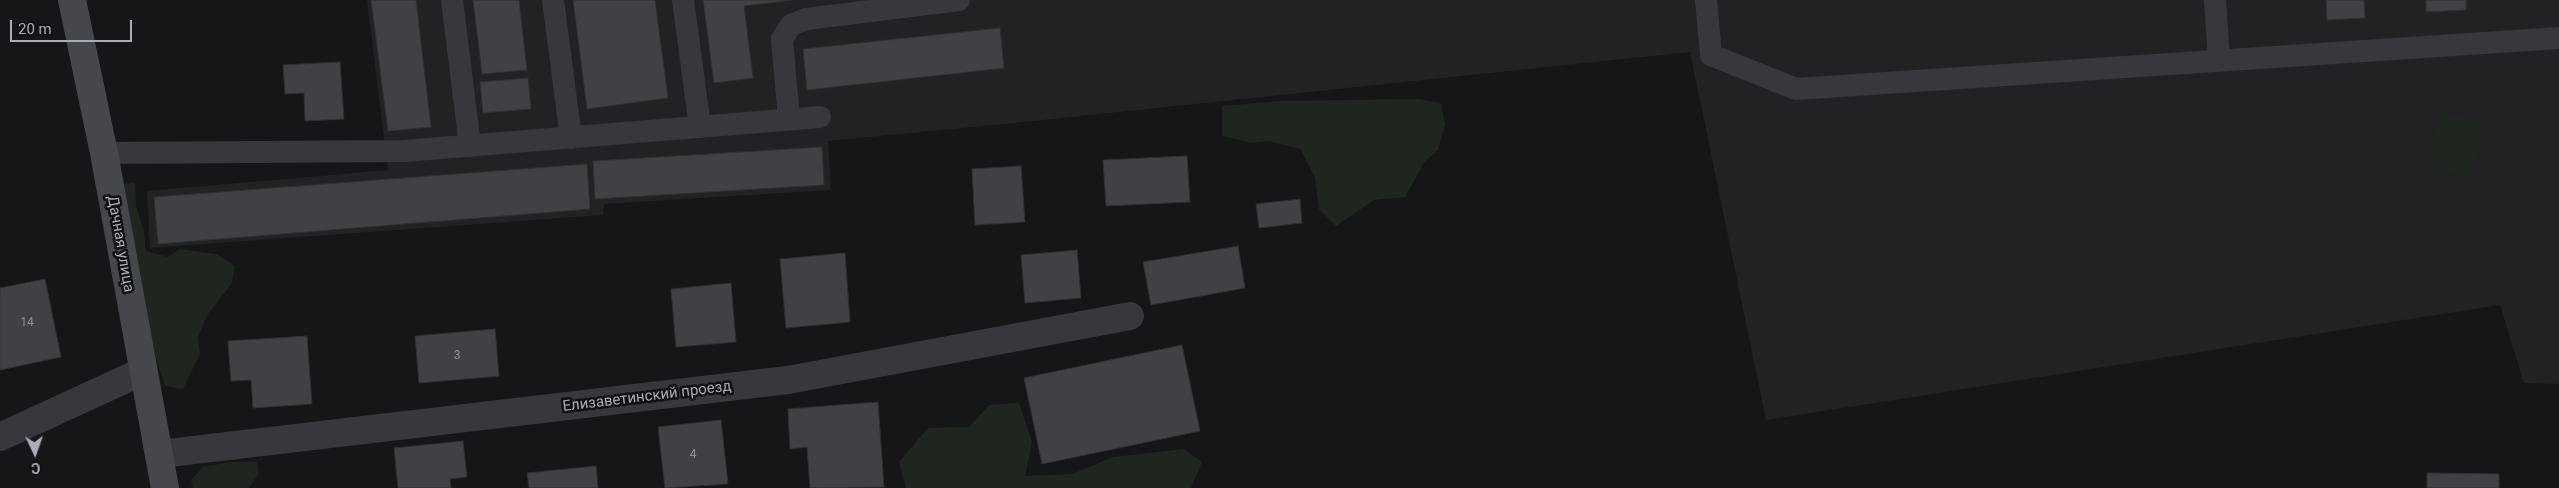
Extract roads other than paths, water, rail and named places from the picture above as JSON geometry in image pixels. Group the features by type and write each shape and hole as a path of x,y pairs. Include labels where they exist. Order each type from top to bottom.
{"street":[{"name":"Дачная улица","path":"72,0 104,153 165,488"},
{"name":"Елизаветинский проезд","path":"160,454 788,380 1130,316"},
{"path":"0,437 143,371"}],"lane":[{"path":"452,0 470,146"},
{"path":"553,0 571,138"},
{"path":"683,0 700,127"},
{"path":"789,119 782,39 791,25 806,19 959,0"},
{"path":"1706,0 1711,55 1796,89 2559,38"},
{"path":"2215,0 2219,61"},
{"path":"104,153 404,151 820,117"}]}
